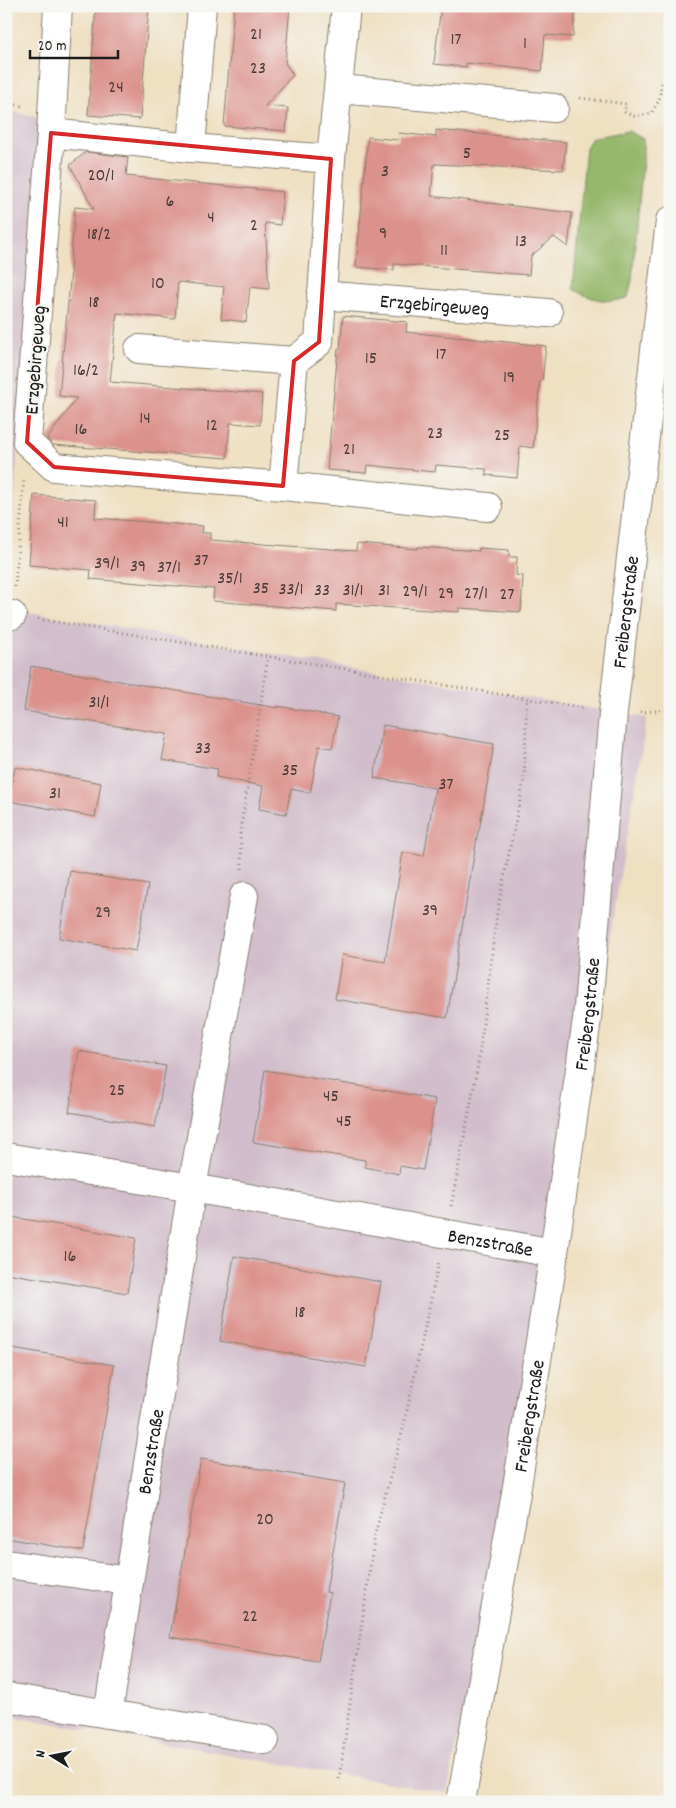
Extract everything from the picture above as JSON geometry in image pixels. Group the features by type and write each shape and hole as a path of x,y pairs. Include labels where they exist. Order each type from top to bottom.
{"street":[{"name":"Erzgebirgeweg","path":"58,6 51,133 27,442 54,466 283,486 488,507"},
{"path":"191,148 202,6"},
{"path":"139,349 294,361 318,342 331,159 346,6"},
{"path":"339,89 565,103"},
{"path":"51,133 191,148 331,159"},
{"name":"Freibergstraße","path":"461,1802 516,1499 554,1253 587,1019 613,713 670,221"},
{"name":"Erzgebirgeweg","path":"321,295 548,313"},
{"path":"283,486 294,361"},
{"name":"Benzstraße","path":"108,1714 192,1188 244,896"},
{"name":"Benzstraße","path":"6,1157 192,1188 554,1253"},
{"path":"6,1564 129,1581"},
{"path":"6,1697 265,1740"}],"path":[{"path":"565,103 626,104 624,112 634,116 650,114 658,100 662,81 670,82"},
{"path":"27,442 9,614 613,713"},
{"path":"244,896 240,834 268,657"}],"highlighted area":[{"path":"51,133 331,159 319,342 294,361 283,486 54,467 27,442"}],"shaded area":[{"path":"6,110 42,119 6,606"},
{"path":"6,608 647,718 548,1299 447,1793 6,1715"}],"green space":[{"path":"628,131 643,139 643,159 632,280 628,297 614,301 600,300 586,296 573,289 586,147 592,138"}],"building":[{"path":"96,6 149,6 140,119 88,115"},
{"path":"234,6 290,6 285,63 293,75 265,106 288,108 286,131 224,126"},
{"path":"441,6 549,6 549,8 575,11 573,37 545,35 542,71 466,63 466,67 434,64"},
{"path":"436,130 566,142 563,170 434,164 431,196 572,213 568,247 554,237 531,256 529,275 394,264 394,270 356,267 368,137 398,140 399,133 436,137"},
{"path":"86,152 128,157 126,176 283,192 280,225 265,223 269,289 250,287 246,322 221,319 224,287 178,282 175,319 117,313 110,382 262,394 260,425 230,423 227,458 53,445 47,439 77,398 59,396 75,207 94,209 70,165"},
{"path":"343,316 407,322 406,332 546,346 542,381 540,381 533,448 520,446 517,478 486,475 486,469 436,465 435,472 367,465 366,473 327,470 338,349 340,349"},
{"path":"34,495 96,500 95,518 203,526 202,533 210,533 210,540 356,551 357,544 418,549 418,547 479,551 479,548 509,550 509,557 517,557 516,575 523,576 521,612 459,608 459,612 336,604 336,611 213,601 214,589 90,579 91,570 29,565"},
{"path":"31,666 338,717 332,748 319,746 310,793 291,789 286,814 259,809 263,786 216,777 218,769 162,760 167,734 24,711"},
{"path":"383,725 494,744 447,1018 335,999 342,955 385,962 403,852 424,856 435,788 374,778"},
{"path":"15,767 101,783 95,817 9,801"},
{"path":"70,871 148,885 136,951 59,938"},
{"path":"79,1051 166,1066 155,1127 69,1112"},
{"path":"265,1070 435,1099 423,1170 400,1166 399,1174 365,1167 365,1160 253,1142"},
{"path":"6,1216 136,1238 127,1293 6,1273"},
{"path":"234,1256 381,1282 366,1367 220,1341"},
{"path":"6,1347 114,1365 83,1551 6,1538"},
{"path":"201,1459 345,1483 326,1592 330,1593 318,1662 170,1637"}]}
